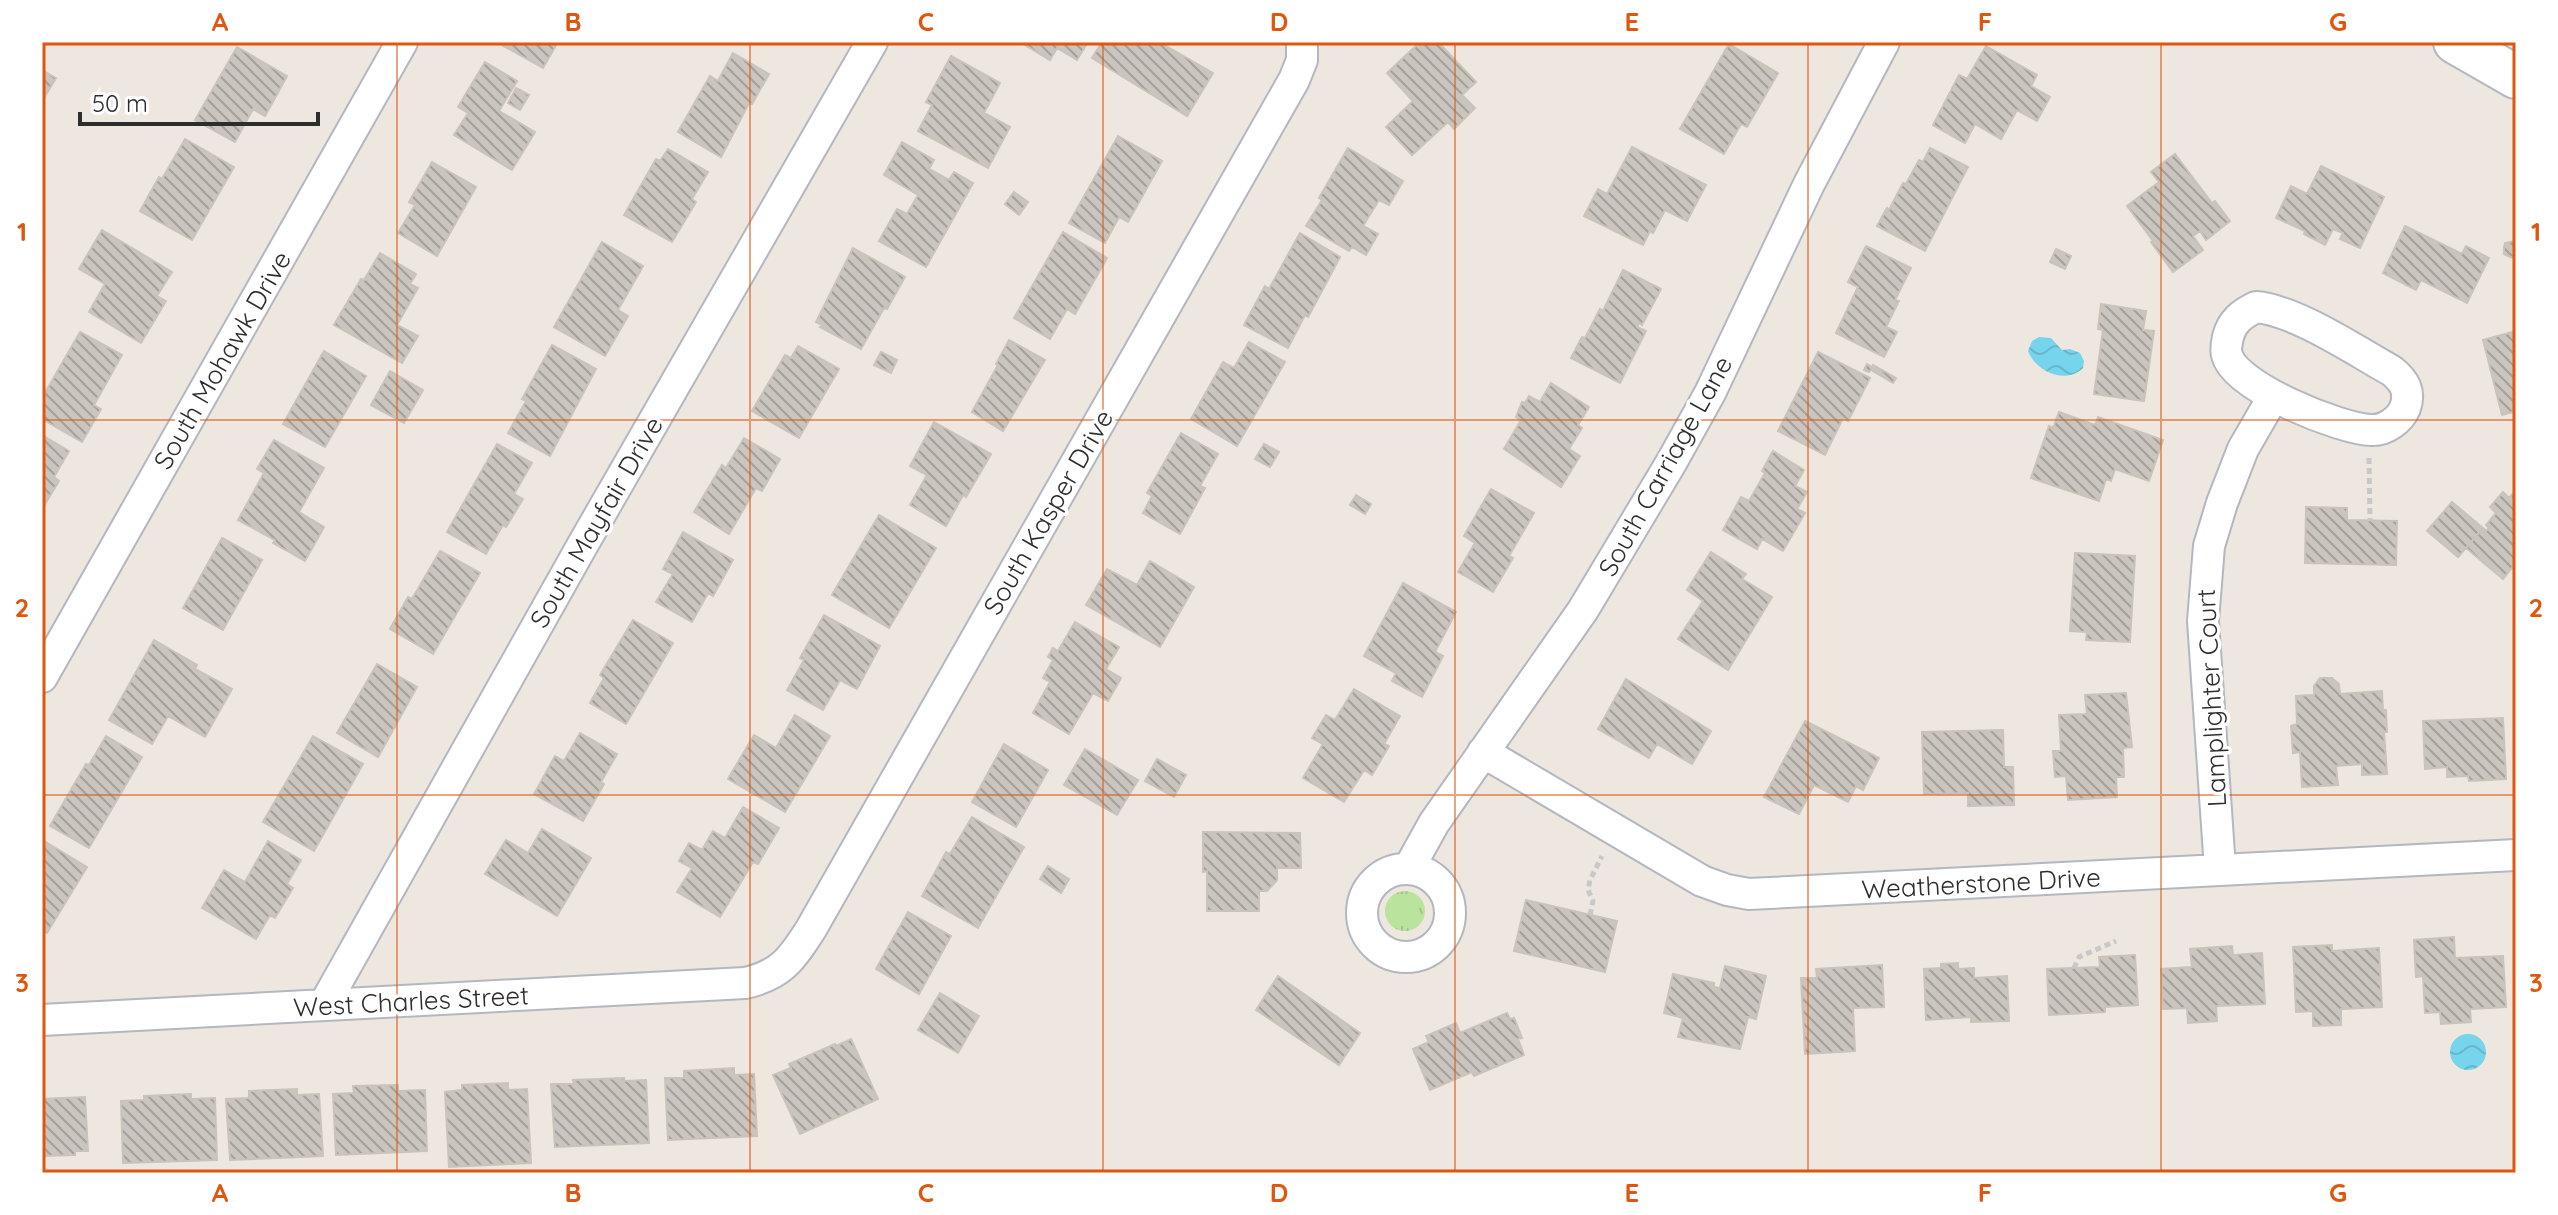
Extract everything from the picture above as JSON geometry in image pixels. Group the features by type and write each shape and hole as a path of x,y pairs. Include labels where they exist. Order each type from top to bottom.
{"main road":[{"path":"2455,42 2516,77"}],"street":[{"name":"South Mohawk Drive","path":"42,677 402,42"},
{"name":"South Mayfair Drive","path":"324,1005 590,532 872,42"},
{"name":"South Carriage Lane","path":"1409,868 1434,823 1583,610 1671,463 1710,393 1809,184 1884,42"},
{"name":"South Kasper Drive","path":"779,971 811,929 1287,94 1302,60 1302,44"},
{"path":"2256,307 2273,308 2295,318 2392,371 2403,380 2408,394 2402,413 2393,423 2372,431 2343,425 2273,397 2244,377 2226,354 2227,341 2236,320 2256,307"},
{"name":"Lamplighter Court","path":"2220,869 2203,621 2204,589 2209,546 2222,503 2243,449 2273,397"},
{"name":"Weatherstone Drive","path":"1483,752 1702,881 1749,894 2516,855"},
{"name":"West Charles Street","path":"42,1020 745,983 779,971"}],"path":[{"path":"2370,521 2369,457 2372,431"},
{"path":"1590,915 1593,901 1588,890 1590,880 1615,831"},
{"path":"2074,968 2079,957 2116,941"}],"green space":[{"path":"1405,891 1419,897 1425,911 1419,925 1405,931 1391,925 1385,911 1391,897"}],"water":[{"path":"2039,337 2051,338 2062,350 2080,353 2083,368 2076,373 2060,376 2044,370 2028,351 2032,341"},
{"path":"2468,1034 2481,1039 2486,1052 2481,1065 2468,1070 2455,1065 2450,1052 2455,1039"}],"building":[{"path":"558,42 543,68 500,44"},
{"path":"1020,42 1088,42 1077,60 1057,48 1050,60"},
{"path":"1102,42 1159,42 1213,73 1187,116 1092,58"},
{"path":"1420,42 1438,42 1476,82 1462,95 1475,108 1454,129 1448,122 1412,155 1386,127 1413,101 1387,73"},
{"path":"1729,44 1778,73 1747,127 1741,124 1724,154 1680,129"},
{"path":"1986,46 2037,75 2031,86 2050,97 2037,121 2017,110 2001,139 1975,124 1965,143 1933,125 1959,75 1967,79"},
{"path":"237,47 287,76 265,116 253,109 235,142 195,120"},
{"path":"733,53 769,74 752,104 749,103 721,157 678,132 710,76 718,81"},
{"path":"951,56 1000,83 984,113 1010,127 988,168 918,131 932,105 926,102"},
{"path":"485,62 517,81 499,111 535,132 512,170 454,135 468,113 458,107"},
{"path":"42,70 56,78 44,98 42,97"},
{"path":"516,88 529,95 520,110 508,103"},
{"path":"1118,136 1162,161 1128,222 1119,217 1105,243 1069,223"},
{"path":"185,139 234,167 192,240 140,211"},
{"path":"902,142 934,160 929,169 949,180 954,172 973,183 926,267 879,241 897,209 907,214 918,195 884,175"},
{"path":"1632,147 1706,185 1687,221 1665,210 1643,245 1584,216 1598,189 1607,194"},
{"path":"1348,148 1403,181 1389,205 1379,200 1363,226 1378,234 1366,255 1352,247 1349,251 1306,226"},
{"path":"1930,148 1968,167 1925,251 1877,226 1903,183 1906,184 1919,160 1923,162"},
{"path":"668,149 708,172 692,199 696,202 672,242 624,215 656,159 660,161"},
{"path":"2175,154 2212,203 2215,201 2230,221 2206,240 2200,231 2193,236 2203,250 2173,272 2127,206 2159,182 2151,172"},
{"path":"432,162 476,187 437,256 398,233 415,205 409,202"},
{"path":"2321,166 2384,197 2360,248 2340,239 2343,233 2333,229 2325,245 2304,234 2305,231 2276,218 2291,186 2307,194"},
{"path":"1014,192 1028,202 1019,215 1005,204"},
{"path":"2405,226 2462,254 2466,246 2489,258 2467,303 2421,280 2416,290 2383,273"},
{"path":"102,230 172,272 157,296 166,301 141,343 89,312 105,284 79,269"},
{"path":"1063,232 1107,258 1075,314 1067,309 1050,339 1014,318"},
{"path":"1300,233 1340,257 1288,348 1244,325 1265,286 1269,289"},
{"path":"2514,241 2516,256 2513,258 2504,254 2504,247 2505,243"},
{"path":"602,242 643,266 618,310 628,316 605,356 554,327"},
{"path":"1866,246 1911,268 1886,327 1897,332 1884,357 1836,333 1858,287 1848,282"},
{"path":"853,248 905,277 861,349 816,322"},
{"path":"2056,249 2071,256 2065,269 2050,262"},
{"path":"380,253 416,274 410,284 418,288 397,325 418,336 402,363 334,325"},
{"path":"1623,270 1661,289 1642,325 1639,323 1637,327 1646,331 1620,383 1571,358 1600,309 1603,311"},
{"path":"2101,304 2146,311 2143,330 2154,331 2144,401 2094,394 2103,330 2098,329"},
{"path":"2516,331 2516,411 2502,415 2483,340"},
{"path":"80,332 122,355 94,405 101,409 82,442 42,419 42,398"},
{"path":"1009,340 1045,360 1003,431 972,412"},
{"path":"1249,342 1285,362 1237,446 1191,419 1223,362 1234,368"},
{"path":"552,345 596,369 550,456 508,433 526,401 522,399"},
{"path":"798,346 839,369 799,438 752,411 785,355 791,358"},
{"path":"324,351 366,376 325,447 283,424"},
{"path":"881,352 897,360 891,373 874,365"},
{"path":"1818,352 1870,378 1848,421 1843,418 1825,455 1778,431"},
{"path":"1867,364 1896,378 1893,383 1871,370 1864,370"},
{"path":"390,371 423,390 404,423 371,405"},
{"path":"1551,383 1589,407 1578,425 1582,428 1569,449 1580,456 1561,487 1504,449 1521,420 1516,417 1522,402 1525,403 1529,396 1540,402"},
{"path":"2059,412 2095,425 2098,417 2163,440 2149,481 2115,469 2111,481 2106,479 2099,501 2031,478 2049,426 2053,428"},
{"path":"934,422 991,454 946,526 910,505 927,475 910,466"},
{"path":"1181,433 1218,454 1200,486 1205,488 1180,534 1143,513 1152,496 1147,493"},
{"path":"42,435 69,451 54,477 59,481 42,509"},
{"path":"744,438 780,459 762,491 756,488 729,534 694,512 722,465 726,468"},
{"path":"274,440 324,468 299,512 324,527 305,561 238,520 264,473 257,469"},
{"path":"497,444 532,463 514,494 523,499 486,554 447,532"},
{"path":"1264,444 1279,452 1270,467 1255,459"},
{"path":"1773,451 1804,470 1795,486 1807,492 1797,509 1805,513 1783,551 1762,539 1757,549 1723,530 1741,497 1749,501"},
{"path":"1491,489 1534,513 1493,592 1458,572 1475,543 1464,536"},
{"path":"2516,490 2516,563 2503,579 2466,548 2483,528 2486,531 2489,528 2486,525 2496,513 2490,507 2503,492 2509,498"},
{"path":"1356,495 1371,504 1365,514 1350,505"},
{"path":"2452,502 2483,528 2458,557 2427,531"},
{"path":"2306,507 2347,508 2347,520 2397,521 2396,565 2305,563"},
{"path":"879,515 936,548 889,628 832,595"},
{"path":"683,532 733,560 713,596 708,593 692,622 656,602 673,574 663,569"},
{"path":"222,538 262,560 223,630 183,608"},
{"path":"440,551 480,573 433,654 390,629"},
{"path":"1711,552 1746,574 1742,579 1772,597 1728,670 1678,639 1703,601 1687,590"},
{"path":"2075,553 2135,556 2130,642 2086,640 2087,632 2070,631"},
{"path":"1150,561 1194,587 1160,647 1086,605 1107,569 1137,585"},
{"path":"1403,583 1456,612 1435,652 1443,656 1422,697 1392,681 1396,673 1364,656"},
{"path":"824,615 880,646 857,689 840,680 823,710 787,690 804,660 800,658"},
{"path":"633,620 673,643 626,724 590,703 604,678 600,675"},
{"path":"1075,622 1119,647 1106,669 1121,678 1108,701 1093,693 1069,734 1033,713 1050,682 1043,678 1053,660 1048,657 1053,648 1058,651"},
{"path":"154,640 197,665 195,669 232,689 205,737 168,716 152,744 109,720"},
{"path":"377,664 417,687 378,757 337,733"},
{"path":"2320,678 2332,678 2339,684 2340,694 2382,691 2383,710 2386,710 2387,774 2362,775 2362,764 2336,766 2338,785 2302,787 2300,752 2293,753 2291,726 2297,724 2296,696 2314,695 2314,686"},
{"path":"1626,679 1711,731 1692,764 1657,744 1649,758 1598,729"},
{"path":"1354,689 1400,716 1384,744 1389,746 1372,775 1364,770 1344,802 1303,778 1323,744 1312,738 1326,715 1335,720"},
{"path":"2126,693 2132,747 2123,748 2124,777 2116,777 2117,797 2068,800 2066,776 2055,777 2053,751 2061,751 2059,715 2087,714 2085,695"},
{"path":"795,715 830,736 785,812 728,779 754,735 776,748"},
{"path":"2503,718 2506,779 2469,781 2468,776 2447,777 2447,767 2425,769 2423,721"},
{"path":"1805,721 1879,758 1863,790 1856,786 1848,802 1814,785 1799,814 1764,797"},
{"path":"2003,730 2004,767 2013,767 2014,805 1968,806 1968,793 1924,794 1922,732"},
{"path":"580,733 617,754 583,821 534,794 555,756 564,761"},
{"path":"106,736 142,757 89,848 50,826"},
{"path":"313,736 363,764 314,851 263,822"},
{"path":"1004,744 1048,770 1016,827 972,802"},
{"path":"1085,749 1138,780 1117,815 1064,785"},
{"path":"1157,759 1186,775 1174,797 1145,781"},
{"path":"743,807 779,828 758,864 753,862 720,917 677,892 692,868 679,861 689,843 702,850 713,831 725,838"},
{"path":"972,817 1024,847 978,928 922,896 946,852 950,854"},
{"path":"542,829 591,858 557,916 485,874 506,840 528,853"},
{"path":"1203,832 1300,833 1301,868 1277,868 1277,880 1267,891 1259,891 1259,911 1207,911"},
{"path":"44,841 87,867 47,933 42,930"},
{"path":"268,841 301,860 287,884 293,888 275,918 270,915 256,939 202,908 224,870 245,882"},
{"path":"1048,866 1069,879 1061,893 1040,879"},
{"path":"1526,900 1617,921 1605,972 1514,951"},
{"path":"908,912 951,936 919,994 876,969"},
{"path":"2454,937 2455,958 2503,956 2506,1007 2470,1009 2471,1022 2441,1024 2440,1012 2425,1013 2423,976 2416,977 2414,940"},
{"path":"2332,945 2332,951 2379,948 2382,1007 2341,1009 2341,1025 2313,1026 2313,1011 2296,1012 2293,947"},
{"path":"2232,946 2233,955 2262,953 2265,1004 2216,1006 2217,1021 2188,1023 2187,1008 2163,1009 2161,969 2192,967 2190,949"},
{"path":"2135,955 2138,1005 2105,1007 2105,1012 2049,1015 2047,969 2100,967 2099,957"},
{"path":"1958,963 1958,969 1974,968 1974,978 2007,976 2009,1021 1971,1022 1971,1017 1926,1020 1924,969"},
{"path":"1882,965 1884,1007 1853,1008 1855,1051 1805,1054 1801,978 1817,978 1816,969"},
{"path":"1725,966 1766,976 1756,1019 1748,1017 1740,1049 1678,1037 1683,1018 1664,1013 1673,974 1714,983 1714,987 1720,988"},
{"path":"1278,976 1360,1033 1339,1065 1256,1010"},
{"path":"940,993 979,1016 958,1053 918,1030"},
{"path":"1507,1013 1510,1019 1515,1020 1524,1055 1430,1090 1413,1049 1429,1042 1426,1036 1456,1023 1460,1033"},
{"path":"851,1039 878,1099 800,1134 773,1075 791,1068 789,1064"},
{"path":"734,1068 734,1075 754,1074 757,1136 668,1140 665,1078 684,1078 684,1071"},
{"path":"624,1078 624,1081 646,1080 649,1143 555,1147 551,1084"},
{"path":"508,1083 508,1090 527,1089 531,1163 449,1167 445,1092 462,1090 462,1085"},
{"path":"398,1085 398,1091 425,1090 427,1151 336,1155 333,1094 354,1093 353,1086"},
{"path":"297,1089 297,1095 319,1094 323,1156 230,1160 226,1099 249,1098 249,1091"},
{"path":"191,1094 191,1099 215,1098 217,1160 123,1163 121,1101 144,1100 144,1096"},
{"path":"85,1097 88,1151 75,1151 75,1155 42,1156 42,1099"}]}
